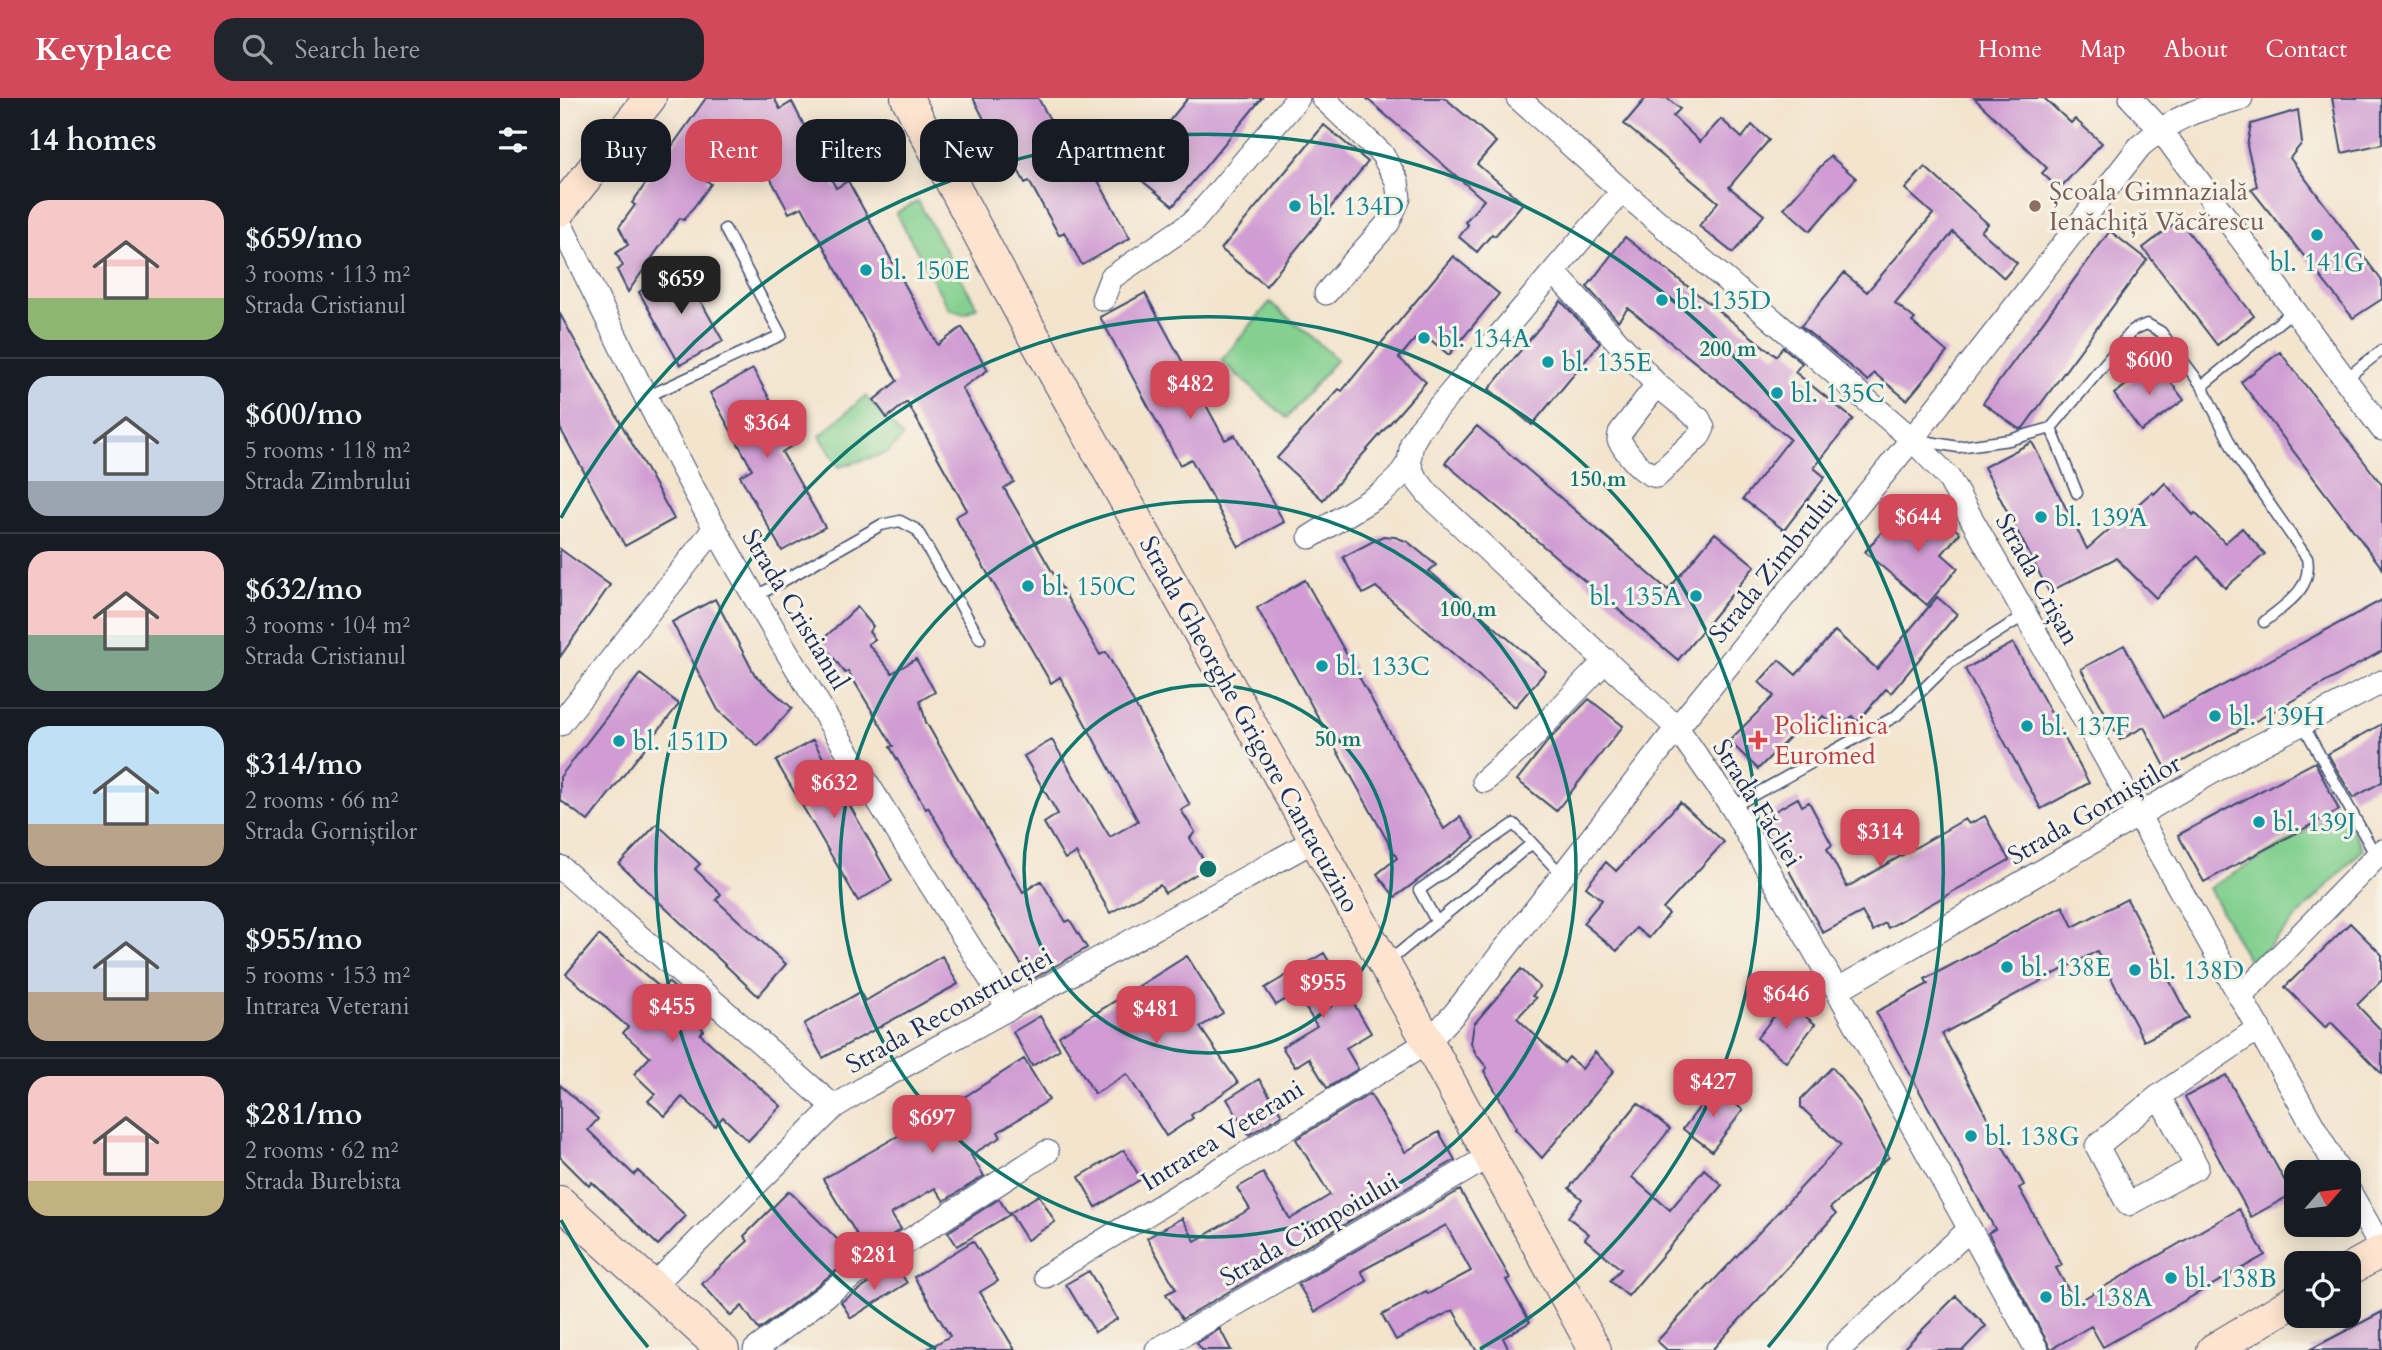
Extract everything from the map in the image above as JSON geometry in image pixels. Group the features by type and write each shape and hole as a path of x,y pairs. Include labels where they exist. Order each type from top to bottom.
{"main road":[{"path":"560,210 649,98"},
{"name":"Strada Gheorghe Grigore Cantacuzino","path":"907,98 1028,326 1428,1041 1595,1350"},
{"path":"560,1202 723,1350"},
{"path":"2361,1262 2382,1250"},
{"path":"2213,1350 2284,1307"}],"street":[{"path":"1103,299 1111,278 1193,222 1298,98"},
{"path":"1324,98 1382,154 1397,181 1399,198 1388,223 1326,293"},
{"name":"Strada Crișan","path":"1518,98 1622,191 1912,439 1948,477 2332,1160"},
{"path":"2131,98 2160,129 2382,429"},
{"name":"Strada Zimbrului","path":"1428,1041 1455,1013 1677,728 1912,439 2140,146 2174,120 2241,98"},
{"path":"1310,537 1382,494 1398,478 1409,462 1412,443 1420,429 1622,191"},
{"name":"Strada Cristianul","path":"560,223 646,397 715,528 1009,1009"},
{"path":"1554,272 1657,384"},
{"name":"Strada Făcliei","path":"1409,462 1413,476 1429,495 1677,728 1732,807 1838,990 2037,1350"},
{"path":"560,724 715,528"},
{"path":"1484,781 1526,744 1606,660"},
{"name":"Strada Gorniștilor","path":"1838,990 2247,752 2382,682"},
{"name":"Strada Reconstrucției","path":"653,1286 834,1107 869,1085 1315,840"},
{"path":"2240,997 2379,854"},
{"path":"560,867 834,1107"},
{"path":"2159,1096 2197,1167 2128,1204 2097,1146 2159,1096 2259,1028"},
{"name":"Intrarea Veterani","path":"1046,1276 1428,1041"},
{"path":"755,1350 841,1284 1047,1153"},
{"name":"Strada Cimpoiului","path":"1157,1350 1490,1156"},
{"path":"2361,1212 2382,1250"},
{"path":"1838,1350 1970,1229"}],"lane":[{"path":"646,397 781,335 725,229"},
{"path":"2202,386 2294,310"},
{"path":"1912,439 1958,447 2009,440 2051,428 2133,330 2147,324 2161,332 2202,386 2236,457 2307,558 2309,570 2299,594 2264,622"},
{"path":"2346,379 2382,350"},
{"path":"2051,428 2077,493"},
{"path":"755,597 881,525 900,520 917,530 981,639"},
{"path":"1732,807 1896,716 1951,662 2025,615"},
{"path":"2302,723 2379,854"},
{"path":"1436,920 1419,890 1514,824 1562,875"},
{"path":"1385,965 1436,920 1531,844"}],"green space":[{"path":"918,201 977,307 964,314 949,309 896,213"},
{"path":"1270,302 1337,359 1287,418 1221,361"},
{"path":"865,396 903,437 887,453 839,467 820,436"},
{"path":"2341,810 2363,849 2251,965 2209,888"}],"building":[{"path":"706,98 774,98 780,109 792,102 801,119 796,119 796,182 833,182 836,188 849,182 938,345 962,327 988,370 962,388 1014,482 1004,488 1100,655 1106,652 1190,805 1181,810 1195,832 1190,838 1208,867 1165,893 1160,885 1110,913 1076,853 1065,859 1044,823 1058,814 1024,756 1052,740 1110,837 1138,821 1060,677 1051,683 955,517 967,510 907,402 887,418 874,400 897,381 802,207 789,213 772,182 782,182 782,119 691,119"},
{"path":"973,98 1038,98 1050,119 1032,119 1032,182 1099,182 1130,238 1082,265 1064,232 1059,235 1029,181 1025,183 1018,170 1018,119 984,119"},
{"path":"1188,98 1262,98 1173,206 1144,182 1189,182 1189,119 1171,119"},
{"path":"1366,98 1445,98 1496,142 1477,164 1523,203 1495,236 1492,234 1477,252 1459,237 1468,225 1465,222 1484,200"},
{"path":"1646,98 1667,98 1680,109 1673,116 1700,142 1721,119 1742,138 1752,125 1769,140 1729,187 1764,215 1733,253 1699,226 1718,202 1624,124"},
{"path":"1974,98 2044,98 2071,123 2075,119 2102,143 2059,189 2042,173 2047,168"},
{"path":"2332,98 2382,98 2382,144 2342,153"},
{"name":"bl. 141G","path":"2298,110 2302,143 2290,158 2382,281 2382,299 2353,318 2251,189 2257,186 2247,146 2251,124"},
{"name":"bl. 134D","path":"1324,125 1368,162 1266,286 1221,249"},
{"path":"685,128 685,182 711,184 684,220 680,218 628,292 617,270 623,266 616,253 628,245 619,227 647,182 671,182 671,148"},
{"path":"1830,156 1856,178 1810,231 1784,208"},
{"path":"1925,167 1988,224 1981,231 2017,263 2004,278 1953,232 1895,303 1915,319 1912,322 1947,352 1907,400 1874,373 1868,381 1801,326 1844,273 1867,292 1933,214 1905,189"},
{"path":"2179,220 2254,316 2217,345 2143,248"},
{"path":"2110,231 2147,260 2023,428 2019,429 1983,403"},
{"path":"1625,237 1776,356 1783,347 1802,363 1795,372 1853,419 1814,468 1825,477 1784,530 1743,499 1790,439 1628,308 1618,321 1587,287"},
{"path":"1453,256 1499,294 1449,355 1421,332 1399,358 1426,382 1323,500 1277,458 1339,389 1342,391"},
{"path":"681,266 723,341 680,365 639,292"},
{"path":"1145,293 1225,440 1235,435 1284,522 1239,547 1191,459 1180,465 1100,317"},
{"name":"bl. 135E","path":"1561,301 1600,343 1532,425 1489,389"},
{"path":"560,314 674,519 625,546 560,428"},
{"path":"2280,352 2382,485 2382,568 2241,382"},
{"path":"2156,363 2184,400 2141,431 2114,394"},
{"path":"753,369 795,444 782,452 825,527 782,551 740,476 752,469 710,393"},
{"path":"1477,426 1668,590 1715,533 1755,566 1678,660 1445,463"},
{"path":"2032,442 2087,549 2165,483 2193,515 2195,513 2225,543 2242,528 2265,554 2225,588 2198,556 2156,598 2116,558 2049,592 1984,467"},
{"path":"1926,505 1960,533 1942,554 1958,568 1927,605 1865,552 1885,528 1898,539"},
{"path":"1383,536 1408,542 1436,565 1429,571 1546,671 1515,707 1376,587 1363,594 1343,557"},
{"path":"560,549 610,585 560,657"},
{"path":"1305,580 1444,829 1460,817 1475,838 1395,897 1377,874 1397,858 1257,608"},
{"path":"1937,597 1957,614 1891,693 1886,689 1857,722 1852,716 1839,730 1823,716 1807,735 1799,728 1758,769 1729,741 1774,696 1759,682 1779,660 1796,675 1835,631 1877,669"},
{"path":"715,599 755,675 792,708 758,746 718,710 672,622"},
{"path":"2382,600 2382,651 2167,770 2144,727 2120,740 2081,669 2124,645 2164,717"},
{"path":"857,607 873,626 869,632 875,639 868,644 892,673 916,659 935,692 920,701 926,722 1023,892 1041,881 1066,922 1070,920 1087,948 1031,980 928,807 926,809 890,747 893,746 848,671 845,673 821,641"},
{"name":"bl. 137F","path":"2013,643 2089,783 2041,809 1965,669"},
{"name":"bl. 151D","path":"640,674 679,704 588,821 560,800 560,777"},
{"path":"1589,699 1623,726 1556,811 1517,780 1548,741"},
{"path":"2382,724 2382,782 2353,798 2328,754"},
{"path":"813,740 892,881 858,901 776,761"},
{"name":"bl. 139J","path":"2315,762 2339,810 2204,882 2178,835"},
{"path":"1798,798 1802,806 1809,802 1832,845 1827,849 1847,887 1965,819 1969,824 1985,816 2009,860 1888,928 1885,923 1873,931 1862,912 1823,933 1761,819"},
{"path":"1680,802 1724,842 1663,909 1669,914 1649,938 1636,928 1617,951 1583,923 1602,900 1586,887 1606,862 1616,871"},
{"path":"657,824 700,864 695,869 721,894 716,900 786,964 758,996 619,864"},
{"path":"2127,899 2189,1018 2144,1041 2097,951 1942,1034 2024,1185 2019,1188 2062,1265 2056,1268 2076,1303 2239,1209 2265,1255 2103,1347 2091,1326 2051,1349 1988,1233 1995,1229 1876,1012 1928,984 1925,979 2063,906 2073,927"},
{"path":"2350,923 2382,955 2382,980 2357,1005 2382,1031 2382,1074 2331,1022 2326,1028 2285,987"},
{"path":"599,935 662,989 668,982 691,1002 683,1012 704,1030 700,1034 781,1106 748,1141 723,1117 715,1126 682,1097 665,1116 648,1101 655,1094 634,1074 650,1057 623,1033 628,1027 566,974"},
{"path":"1324,953 1371,1033 1346,1048 1358,1069 1327,1088 1309,1058 1295,1067 1282,1047 1317,1026 1296,993 1276,1005 1265,988"},
{"path":"942,956 958,984 823,1058 804,1024 860,992 865,1001"},
{"path":"1187,956 1223,1013 1200,1027 1238,1083 1166,1136 1127,1074 1095,1094 1059,1036"},
{"path":"1521,969 1540,987 1532,996 1536,998 1517,1018 1564,1063 1569,1057 1582,1069 1595,1052 1614,1071 1542,1158 1515,1129 1484,1071 1487,1068 1471,1043 1474,1024"},
{"path":"1786,1001 1815,1024 1786,1062 1757,1038"},
{"path":"1040,1016 1060,1049 1032,1066 1013,1032"},
{"path":"1024,1059 1049,1100 998,1132 1001,1137 971,1155 984,1176 944,1201 935,1188 891,1214 901,1229 867,1251 823,1179 925,1122"},
{"path":"1832,1067 1858,1100 1889,1157 1830,1208 1836,1214 1712,1350 1667,1350 1657,1341 1841,1145 1801,1107 1801,1099"},
{"path":"2226,1075 2284,1180 2284,1198 2251,1217 2185,1097"},
{"path":"1259,1079 1282,1115 1249,1135 1227,1099"},
{"path":"560,1085 598,1119 588,1130 634,1175 638,1171 686,1216 658,1245 592,1182 589,1186 560,1157"},
{"path":"1714,1088 1743,1110 1712,1151 1683,1129"},
{"path":"1370,1094 1405,1152 1439,1132 1455,1160 1182,1319 1166,1294 1176,1289 1147,1238 1182,1218 1195,1241 1250,1209 1237,1188 1263,1173 1290,1219 1330,1195 1296,1139"},
{"path":"1638,1103 1670,1129 1632,1177 1670,1210 1704,1169 1722,1185 1628,1296 1610,1281 1621,1269 1585,1239 1589,1234 1568,1217 1582,1199 1569,1188"},
{"path":"1124,1150 1141,1179 1096,1207 1079,1177"},
{"path":"1460,1190 1510,1278 1506,1280 1530,1322 1503,1338 1509,1350 1476,1350 1453,1310 1396,1340 1382,1315 1471,1271 1446,1225 1361,1271 1367,1281 1315,1312 1298,1284"},
{"path":"789,1191 856,1258 759,1330 742,1306 731,1316 702,1284 748,1241 744,1236"},
{"path":"1039,1195 1055,1222 1027,1240 1010,1213"},
{"path":"999,1199 1009,1215 957,1246 948,1232"},
{"path":"973,1241 998,1281 980,1292 1015,1350 926,1350 950,1336 914,1277"},
{"path":"896,1266 907,1283 851,1318 841,1302"},
{"path":"1089,1271 1117,1319 1095,1332 1066,1284"},
{"path":"1956,1296 1986,1326 1963,1350 1902,1350"},
{"path":"2382,1312 2382,1350 2309,1350 2351,1328 2361,1328 2361,1323"},
{"path":"1220,1329 1231,1350 1202,1350 1197,1343"}],"place":[{"name":"bl. 134D","path":"1295,206"},
{"name":"Școala Gimnazială Ienăchiță Văcărescu","path":"2035,206"},
{"name":"bl. 141G","path":"2317,235"},
{"name":"bl. 150E","path":"866,270"},
{"name":"bl. 135D","path":"1662,300"},
{"name":"bl. 134A","path":"1424,338"},
{"name":"bl. 135E","path":"1548,362"},
{"name":"bl. 135C","path":"1777,393"},
{"name":"bl. 139A","path":"2041,517"},
{"name":"bl. 150C","path":"1028,586"},
{"name":"bl. 135A","path":"1696,596"},
{"name":"bl. 133C","path":"1322,666"},
{"name":"bl. 139H","path":"2215,716"},
{"name":"bl. 137F","path":"2027,726"},
{"name":"Policlinica Euromed","path":"1758,740"},
{"name":"bl. 151D","path":"619,741"},
{"name":"bl. 139J","path":"2259,822"},
{"name":"bl. 138E","path":"2007,967"},
{"name":"bl. 138D","path":"2135,970"},
{"name":"bl. 138G","path":"1971,1136"},
{"name":"bl. 138B","path":"2171,1278"},
{"name":"bl. 138A","path":"2046,1297"}]}
